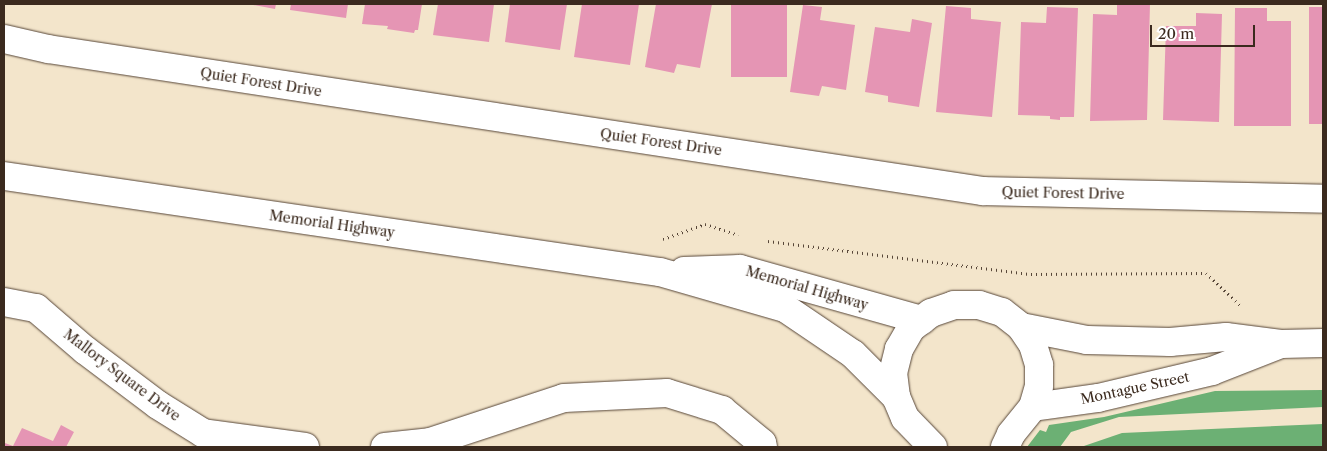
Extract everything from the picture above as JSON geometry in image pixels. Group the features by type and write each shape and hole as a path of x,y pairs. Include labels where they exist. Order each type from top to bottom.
{"street":[{"name":"Quiet Forest Drive","path":"4,40 58,50 983,191 1323,199"},
{"name":"Memorial Highway","path":"4,176 660,272 785,308 853,354 896,397"},
{"name":"Memorial Highway","path":"660,272 740,269 922,320"},
{"name":"Mallory Square Drive","path":"4,302 36,308 85,350 158,405 203,433 305,447"},
{"path":"933,447 905,418 896,397 893,373 899,349 911,328 931,313 954,305 979,305 1002,312 1021,328 1032,345 1039,365 1039,386 1033,407 1015,427 1005,447"},
{"name":"Montague Street","path":"1021,328 1087,340 1170,342 1226,337 1281,344 1323,342"},
{"name":"Montague Street","path":"1033,407 1098,398 1212,371 1281,344"},
{"path":"385,447 430,442 564,398 667,393 722,410 762,443 764,447"}],"path":[{"path":"705,224 747,239"},
{"path":"767,241 1031,274 1206,274"}],"green space":[{"path":"1323,390 1323,407 1119,417 1071,432 1060,447 1027,447 1040,430 1046,432 1049,425 1104,417 1215,391"},
{"path":"1323,424 1323,447 1081,447 1122,433"}],"building":[{"path":"248,4 276,4 275,9"},
{"path":"291,4 348,4 346,18 290,10"},
{"path":"365,4 422,4 418,30 415,30 414,33 387,29 388,26 362,24"},
{"path":"438,4 494,4 489,42 433,35"},
{"path":"510,4 567,4 560,50 505,42"},
{"path":"582,4 639,4 630,65 574,57"},
{"path":"656,4 712,4 700,68 677,64 674,73 645,67"},
{"path":"731,4 787,4 787,77 731,77"},
{"path":"1117,4 1150,4 1147,120 1090,121 1093,14 1117,15"},
{"path":"803,5 822,7 820,20 855,25 846,90 822,86 819,96 790,92"},
{"path":"946,6 971,8 971,19 1001,22 992,117 936,112"},
{"path":"1047,7 1078,8 1074,117 1060,117 1060,120 1050,119 1050,116 1018,115 1021,22 1046,23"},
{"path":"1309,7 1323,7 1323,124 1309,124"},
{"path":"1235,8 1267,8 1267,21 1291,21 1291,126 1234,126"},
{"path":"1196,13 1222,14 1219,122 1163,120 1166,26 1196,26"},
{"path":"912,19 932,23 919,107 888,102 888,96 865,92 875,27 910,32"},
{"path":"61,425 74,432 66,447 4,447 5,443 13,446 22,428 53,441"}]}
